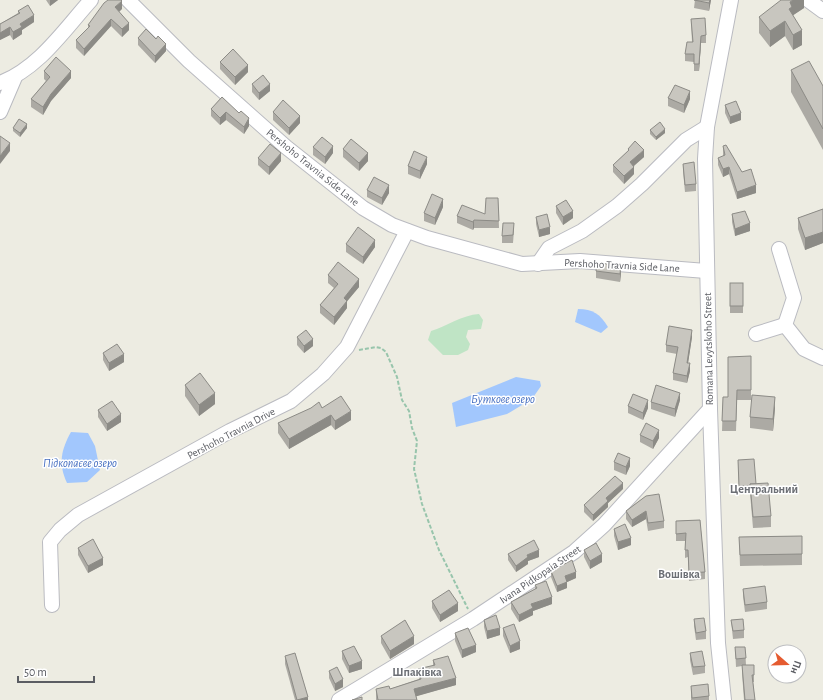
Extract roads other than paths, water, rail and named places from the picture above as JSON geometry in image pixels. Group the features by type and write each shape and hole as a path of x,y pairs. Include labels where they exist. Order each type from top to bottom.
{"street":[{"path":"0,83 15,77 44,53 92,0"},
{"name":"Pershoho Travnia Side Lane","path":"128,0 189,61 286,147 372,214 407,231 522,264 580,261 706,271"},
{"name":"Romana Levytskoho Street","path":"724,700 718,643 706,271 705,159 707,127 731,0"},
{"path":"808,0 823,11"},
{"path":"0,112 15,77"},
{"name":"Pershoho Travnia Side Lane","path":"538,264 549,248 582,231 617,206 642,184 686,140 707,127"},
{"name":"Pershoho Travnia Drive","path":"52,605 50,542 60,530 78,514 128,486 151,475 230,431 291,401 323,374 347,347 407,231"},
{"path":"779,249 794,298 785,325"},
{"path":"756,334 785,325"},
{"path":"785,325 804,349 823,358"},
{"name":"Ivana Pidkopaia Street","path":"339,700 473,619 567,557 588,541 710,409"}],"water":[{"path":"578,309 596,313 608,327 601,333 575,322"},
{"name":"Буткове озеро","path":"516,377 540,381 541,386 532,399 507,414 456,427 452,403"},
{"name":"Підкопаєве озеро","path":"71,432 88,433 95,446 100,470 87,482 67,483 62,470 63,451"}],"district":[{"name":"Центральний","path":"764,489"},
{"name":"Вошівка","path":"679,574"},
{"name":"Шпаківка","path":"417,672"}]}
